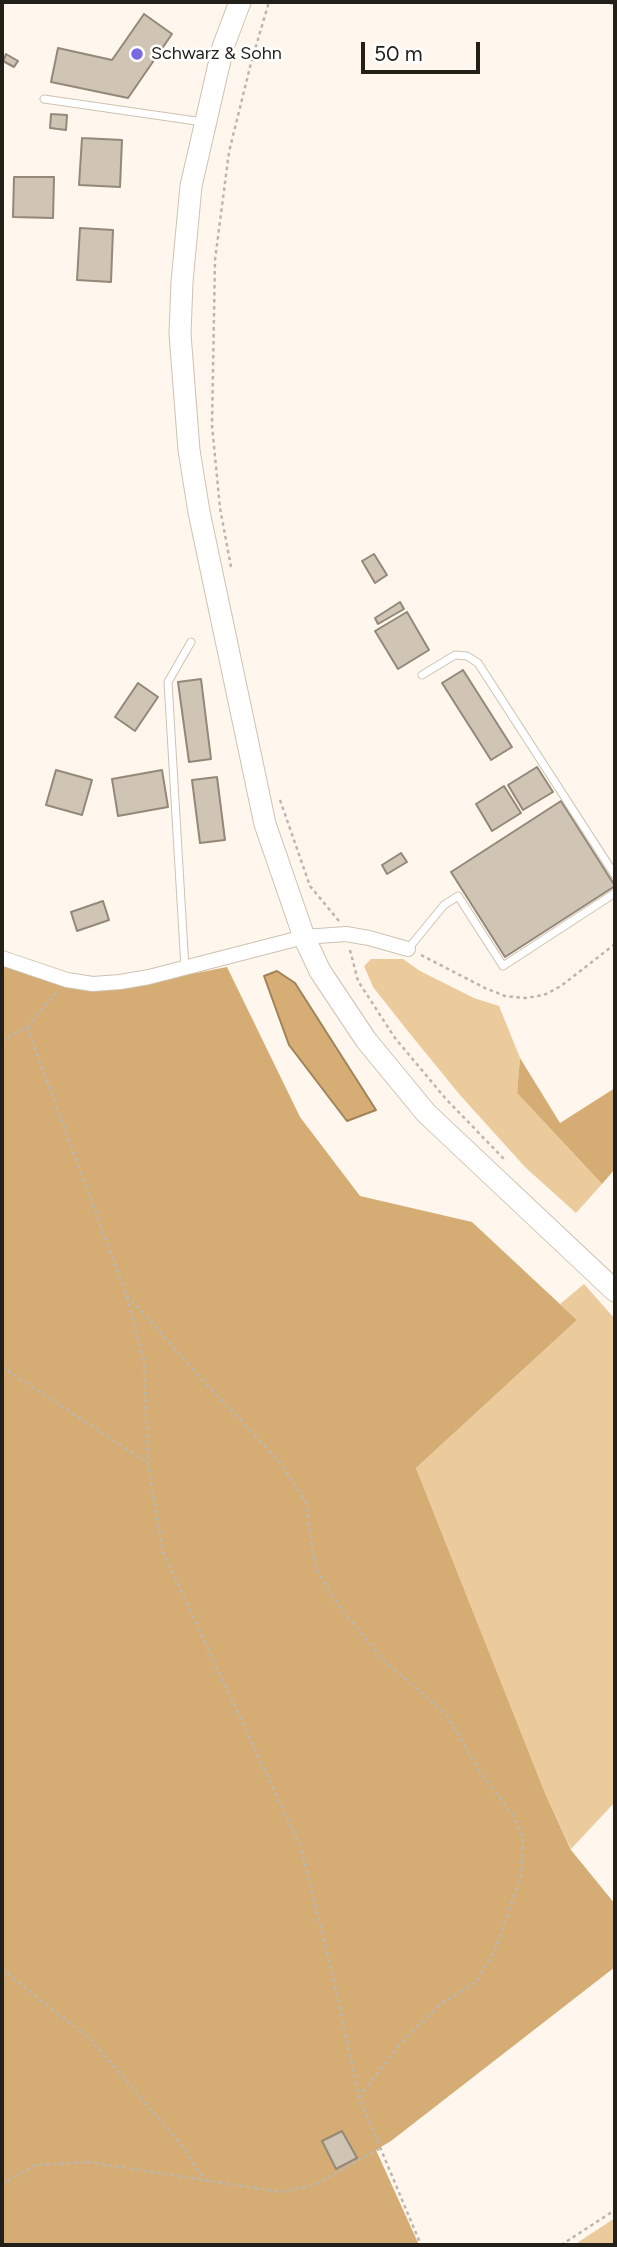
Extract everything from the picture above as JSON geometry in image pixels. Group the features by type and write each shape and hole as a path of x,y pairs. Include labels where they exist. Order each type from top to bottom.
{"main road":[{"path":"240,2 223,47 191,186 180,334 189,450 211,571 262,812 304,937 320,971 359,1032 426,1113 615,1291"}],"street":[{"path":"2,958 67,980 93,984 120,982 185,968 304,937 346,934 408,948"}],"lane":[{"path":"44,99 205,122"},
{"path":"185,968 168,682 191,642"},
{"path":"422,675 455,655 467,656 478,663 615,876"},
{"path":"408,948 444,905 457,896 503,966 615,893"}],"path":[{"path":"233,575 220,508 212,425 215,260 229,152 269,2"},
{"path":"610,2 615,9"},
{"path":"279,795 310,886 337,918 346,934 358,981 376,1011 446,1099 511,1166"},
{"path":"408,948 485,989 505,996 525,998 544,995 561,986 615,944"},
{"path":"2,1041 27,1027 67,980"},
{"path":"27,1027 126,1294 144,1361 148,1462 163,1552 301,1848 359,2097 421,2245"},
{"path":"126,1294 279,1461 306,1502 315,1567 339,1606 382,1659 447,1715 478,1769 512,1814 523,1838 521,1876 495,1950 477,1981 439,2005 402,2042 359,2097"},
{"path":"2,1367 148,1462"},
{"path":"2,1969 90,2039 184,2148 205,2181"},
{"path":"2,2184 35,2165 88,2162 281,2192 314,2185 379,2149"},
{"path":"561,2245 615,2210"}],"shaded area":[{"path":"2,958 39,977 130,986 227,967 300,1117 360,1196 472,1222 577,1320 416,1468 545,1793 571,1850 615,1904 615,1967 376,2150 419,2245 2,2245"},
{"path":"371,959 403,959 420,971 474,998 499,1006 520,1058 517,1093 602,1184 576,1213 525,1167 415,1040 373,987 364,966"},
{"path":"277,971 295,983 376,1110 347,1121 289,1045 264,976"},
{"path":"520,1058 560,1123 615,1088 615,1169 602,1184 517,1093"},
{"path":"584,1284 615,1319 615,1802 571,1849 545,1793 416,1468 577,1320 560,1304"},
{"path":"615,2218 615,2245 574,2245"}],"building":[{"name":"Schwarz & Sohn","path":"144,14 172,34 128,98 51,82 58,48 112,60"},
{"path":"6,54 18,61 14,67 3,61"},
{"path":"51,114 67,115 66,130 50,128"},
{"path":"82,138 122,140 120,187 79,185"},
{"path":"14,177 54,177 53,218 13,217"},
{"path":"80,228 113,230 111,282 77,280"},
{"path":"374,554 387,575 375,583 362,561"},
{"path":"400,602 404,609 378,624 375,618"},
{"path":"407,612 429,650 398,669 375,631"},
{"path":"463,670 512,747 491,760 442,683"},
{"path":"201,679 211,759 189,762 178,682"},
{"path":"138,683 158,697 135,731 115,717"},
{"path":"537,767 553,792 523,810 508,785"},
{"path":"56,770 92,780 82,815 46,805"},
{"path":"162,770 168,807 118,816 112,779"},
{"path":"217,777 225,840 200,843 192,780"},
{"path":"504,786 521,813 492,831 476,804"},
{"path":"561,801 615,886 505,957 451,872"},
{"path":"401,853 407,862 387,874 382,865"},
{"path":"103,901 109,920 77,931 71,912"},
{"path":"342,2131 357,2158 336,2169 322,2141"}],"place":[{"name":"Schwarz & Sohn","path":"137,54"}]}
